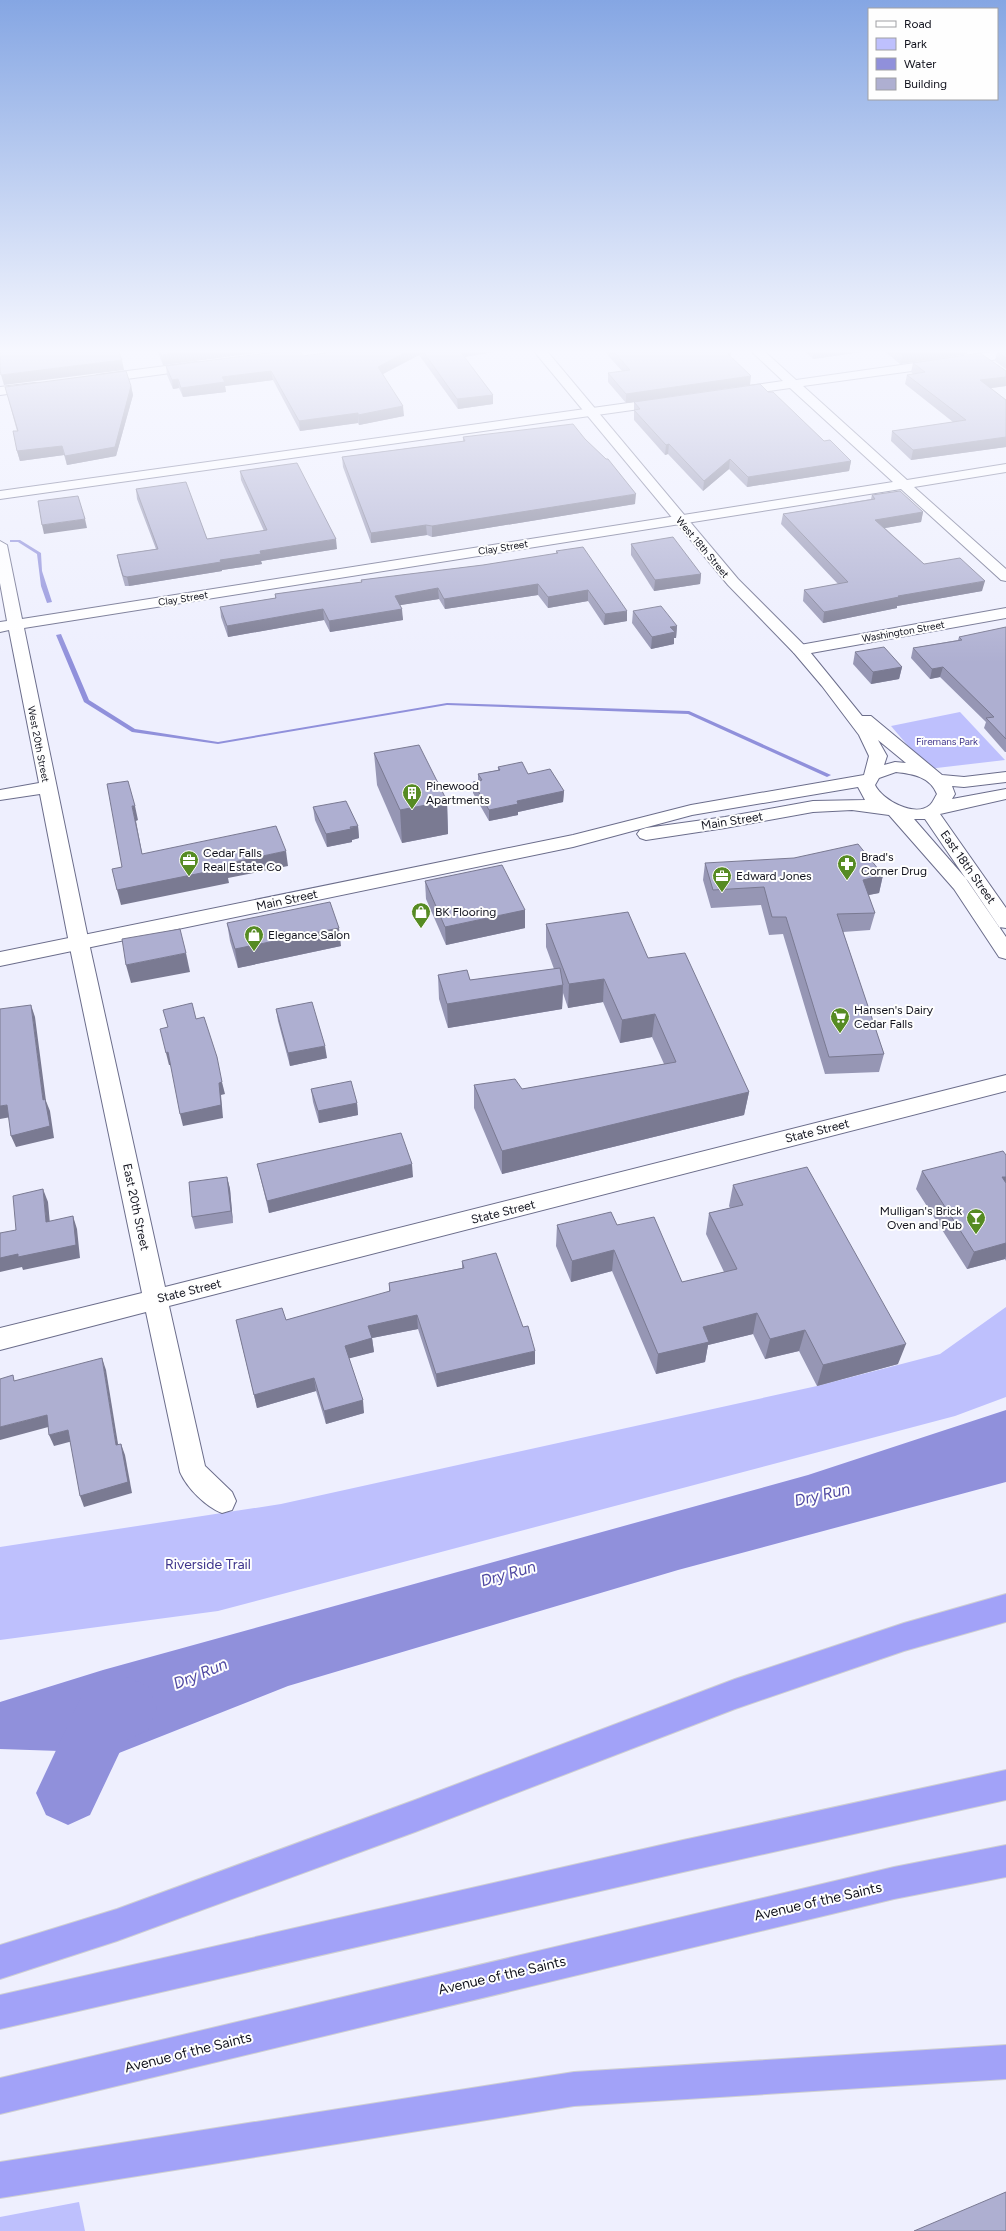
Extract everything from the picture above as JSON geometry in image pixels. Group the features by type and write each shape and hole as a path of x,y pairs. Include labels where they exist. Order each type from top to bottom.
{"highway":[{"path":"0,1962 117,1925 415,1816 735,1694 904,1637 1006,1608"},
{"path":"0,2012 690,1854 1006,1785"},
{"name":"Avenue of the Saints","path":"0,2096 886,1885 1006,1861"},
{"path":"0,2180 574,2089 1006,2062"}],"street":[{"path":"0,495 291,454"},
{"name":"West 18th Street","path":"626,454 733,582 800,650 828,683 867,734 878,756 870,777"},
{"path":"871,454 1006,577"},
{"name":"Clay Street","path":"8,626 1006,468"},
{"name":"West 20th Street","path":"0,545 8,626 48,787 79,943"},
{"name":"Washington Street","path":"800,650 1006,613"},
{"name":"West 18th Street","path":"828,683 874,729 934,777"},
{"name":"Main Street","path":"0,959 573,841 691,810 870,777 895,767 907,767 934,777"},
{"name":"East 18th Street","path":"870,777 866,788 870,796 878,804 892,810 903,818 961,885 1006,952"},
{"path":"934,777 964,782 1006,777"},
{"path":"934,777 946,794 944,801 934,810"},
{"path":"0,795 48,787"},
{"path":"934,810 1006,794"},
{"name":"Main Street","path":"573,841 625,837 714,825 831,805 874,805 892,810 917,814 934,810"},
{"name":"East 18th Street","path":"934,810 1006,922"},
{"name":"East 20th Street","path":"79,943 193,1472 222,1501"},
{"name":"State Street","path":"0,1338 156,1300 1006,1083"}],"green space":[{"name":"Firemans Park","path":"960,712 1005,760 928,769 891,726"},
{"name":"Riverside Trail","path":"1006,1307 1006,1397 955,1416 218,1611 0,1640 0,1547 281,1504 817,1386 940,1354"},
{"path":"79,2202 85,2231 0,2231 0,2217"}],"water":[{"path":"10,540 20,540 41,553 42,571 52,602 47,603 41,586 37,554 18,542 10,542"},
{"path":"61,634 89,700 135,729 218,742 447,703 689,711 831,775 827,777 688,714 447,705 218,744 132,732 84,702 56,635"},
{"path":"1006,1410 1006,1482 678,1570 288,1686 119,1753 0,1749 0,1702 103,1670 808,1475"}],"building":[{"path":"64,454 75,454 65,456"},
{"path":"364,454 601,454 608,459 636,494 432,526 426,525 371,533 342,457"},
{"path":"679,454 844,454 851,461 748,477 730,459 704,481"},
{"path":"297,463 336,539 260,551 261,554 220,560 221,562 127,577 123,576 117,555 158,549 136,489 186,482 207,539 267,530 240,471"},
{"path":"900,491 923,512 875,520 924,564 960,558 985,581 898,596 899,597 824,612 804,590 848,582 783,514 875,499 872,495"},
{"path":"78,496 85,519 42,525 38,501"},
{"path":"673,537 701,574 655,580 631,544"},
{"path":"583,547 627,611 605,614 588,590 548,597 538,584 444,599 438,588 395,596 402,609 329,621 323,609 227,626 220,607 276,598 275,594 362,582 361,580 483,565 558,553 556,551"},
{"path":"661,606 677,626 670,627 675,632 652,637 633,611"},
{"path":"1006,627 1006,739 986,718 994,717 943,667 932,669 913,648 962,640 959,637"},
{"path":"884,647 902,667 873,672 855,652"},
{"path":"419,745 447,801 400,810 374,753"},
{"path":"522,762 528,774 550,769 564,791 517,801 518,804 489,810 473,782 482,780 478,774 500,770 498,767"},
{"path":"128,781 135,806 132,806 142,854 276,826 286,851 225,864 226,868 117,890 112,869 122,867 107,784"},
{"path":"346,801 358,826 350,827 351,829 326,834 313,807"},
{"path":"858,844 883,875 863,880 875,913 837,914 884,1054 829,1057 786,917 772,917 764,887 713,890 705,863 794,858"},
{"path":"502,865 525,910 445,927 425,881"},
{"path":"330,902 339,928 235,949 227,923"},
{"path":"628,912 648,958 685,953 749,1092 502,1151 474,1085 515,1079 522,1089 676,1062 655,1014 622,1020 604,979 569,984 546,924"},
{"path":"180,929 186,953 126,965 122,939"},
{"path":"560,968 563,985 447,1004 438,975 467,970 470,980"},
{"path":"312,1002 325,1046 288,1053 276,1009"},
{"path":"192,1003 196,1019 204,1017 217,1057 222,1082 219,1083 221,1105 180,1114 168,1052 166,1053 160,1029 168,1027 163,1010"},
{"path":"31,1005 43,1100 45,1099 50,1126 11,1136 7,1105 0,1106 0,1009"},
{"path":"351,1081 357,1103 318,1111 311,1089"},
{"path":"401,1133 412,1164 267,1201 257,1164"},
{"name":"Mulligan's Brick Oven and Pub","path":"1003,1151 1006,1155 1006,1177 1002,1177 1006,1183 1006,1243 974,1252 922,1171"},
{"path":"807,1167 906,1344 823,1365 805,1330 770,1339 757,1313 703,1327 709,1342 658,1354 614,1250 572,1261 557,1225 611,1212 617,1225 654,1217 682,1282 737,1269 709,1213 743,1205 733,1185"},
{"path":"227,1177 231,1211 192,1217 189,1182"},
{"path":"43,1189 46,1222 73,1216 76,1245 18,1257 18,1254 0,1258 0,1233 16,1230 13,1196"},
{"path":"496,1253 523,1327 528,1326 535,1351 436,1374 417,1315 368,1326 372,1338 345,1346 363,1400 324,1411 314,1378 254,1395 236,1320 282,1308 286,1320 390,1291 389,1283 464,1268 462,1261"},
{"path":"102,1358 116,1445 121,1444 128,1482 80,1496 68,1430 49,1435 47,1415 0,1427 0,1379 13,1375 14,1381"},
{"path":"1006,2192 1006,2231 914,2231"}],"waterway":[{"name":"Dry Run","path":"68,1793 103,1719 126,1708"}],"place":[{"name":"Pinewood Apartments","path":"412,810"},
{"name":"Cedar Falls Real Estate Co","path":"189,877"},
{"name":"Brad's Corner Drug","path":"847,881"},
{"name":"Edward Jones","path":"722,893"},
{"name":"BK Flooring","path":"421,929"},
{"name":"Elegance Salon","path":"254,952"},
{"name":"Hansen's Dairy Cedar Falls","path":"840,1034"},
{"name":"Mulligan's Brick Oven and Pub","path":"976,1235"}]}
